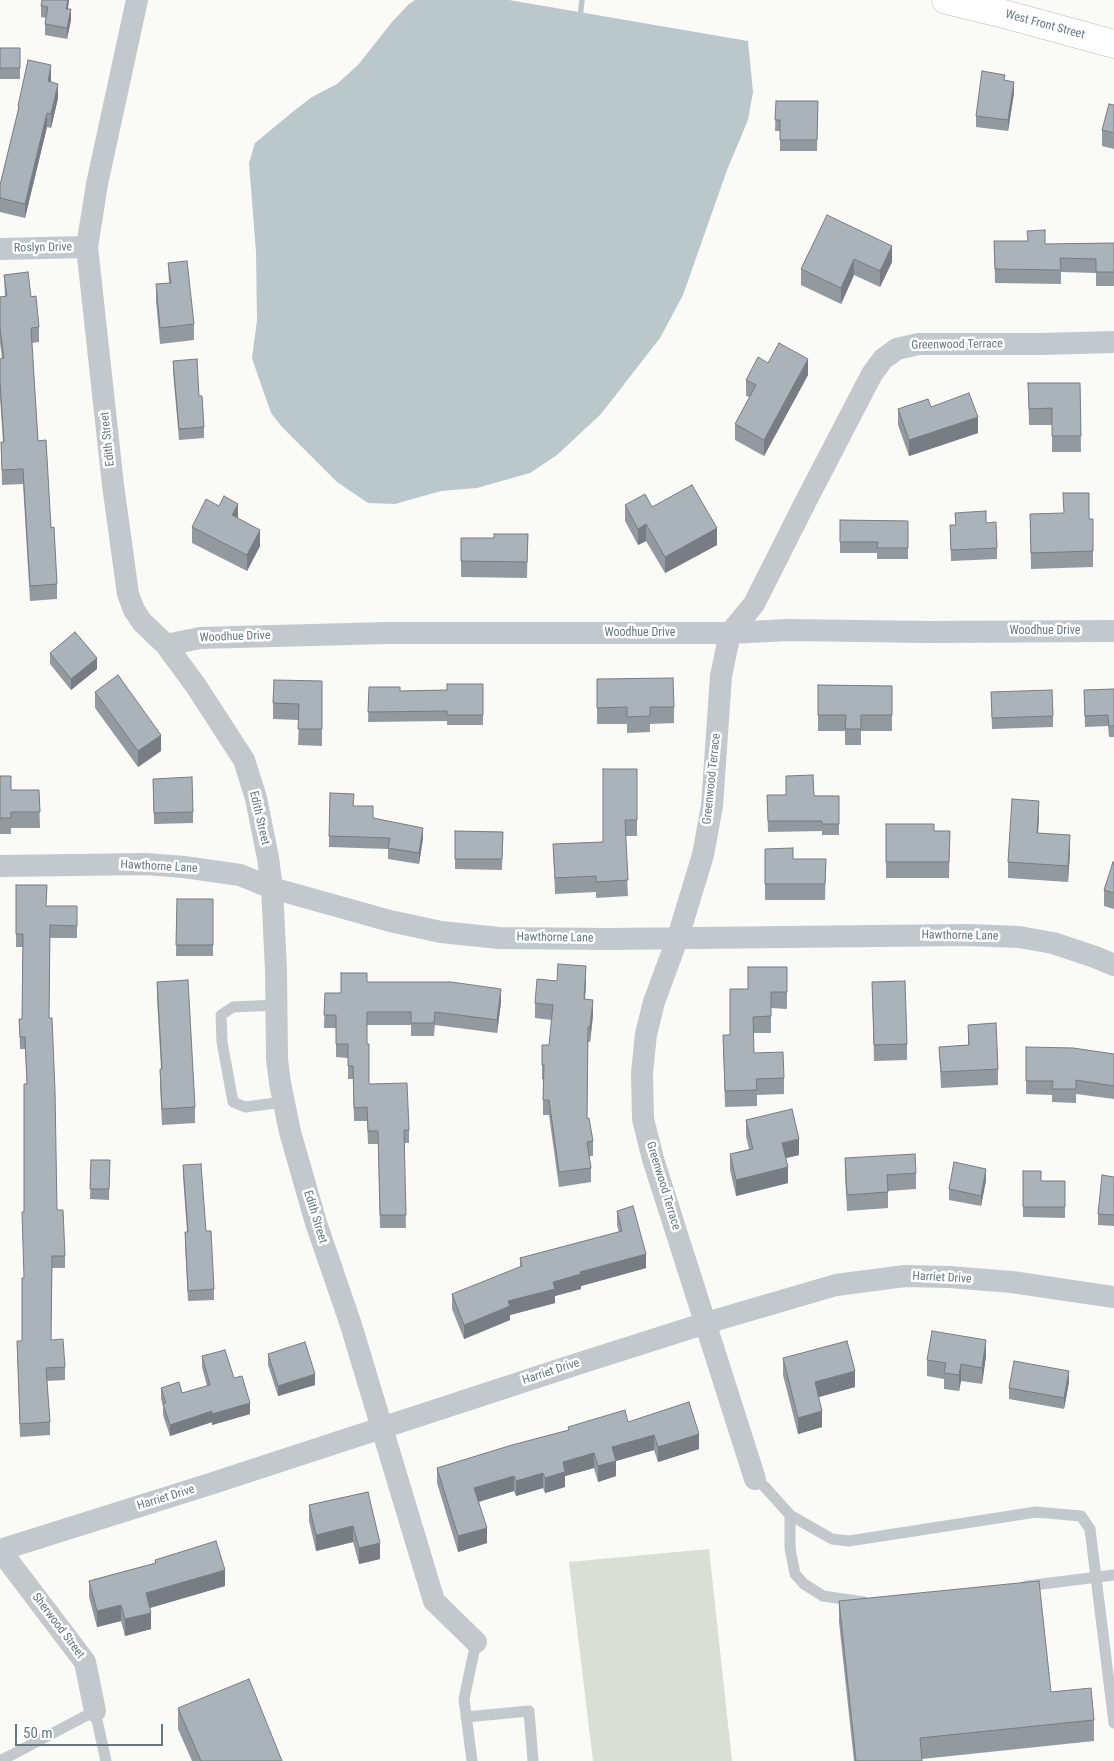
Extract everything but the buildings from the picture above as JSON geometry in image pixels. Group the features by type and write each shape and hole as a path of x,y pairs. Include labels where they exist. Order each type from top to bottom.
{"street":[{"name":"Edith Street","path":"137,0 97,184 87,247 113,485 128,594 134,610 142,622 166,644 244,760 256,798 272,888 277,1058 290,1132 316,1223 351,1325 434,1602 476,1642"},
{"name":"West Front Street","path":"946,0 1114,44"},
{"name":"Roslyn Drive","path":"0,249 87,247"},
{"name":"Greenwood Terrace","path":"755,1479 653,1159 643,1119 642,1073 646,1034 654,1002 678,937 703,855 712,806 721,676 730,633 754,604 872,374 883,359 896,349 918,344 1114,342"},
{"name":"Woodhue Drive","path":"166,644 200,638 387,633 730,633 788,630 930,632 1114,631"},
{"name":"Hawthorne Lane","path":"0,866 146,864 240,875 272,888 390,922 441,932 499,938 606,939 967,935 1019,937 1053,943 1114,965"},
{"name":"Harriet Drive","path":"0,1550 706,1323 836,1285 904,1276 1012,1282 1114,1297"},
{"name":"Sherwood Street","path":"0,1550 85,1662 95,1711"}],"lane":[{"path":"276,1005 233,1007 222,1015 222,1042 233,1102 245,1107 284,1102"},
{"path":"755,1479 764,1486 790,1515 832,1539 848,1541 1036,1512 1080,1516 1090,1529 1114,1723"},
{"path":"790,1515 790,1548 795,1574 804,1584 823,1596 864,1602 874,1601"},
{"path":"1011,1587 1114,1575"},
{"path":"472,1761 464,1700 476,1642"},
{"path":"0,1761 95,1711 106,1761"},
{"path":"466,1717 528,1711 533,1761"}],"shaded area":[{"path":"415,0 509,0 748,41 753,92 748,120 727,170 683,295 660,338 601,414 557,455 530,473 477,488 441,491 395,504 368,503 337,482 282,427 271,413 252,358 257,320 256,252 249,163 255,143 312,97 337,84 358,65 392,22"},
{"path":"709,1549 732,1761 593,1761 569,1562"}],"waterway":[{"path":"580,18 582,0"}]}
